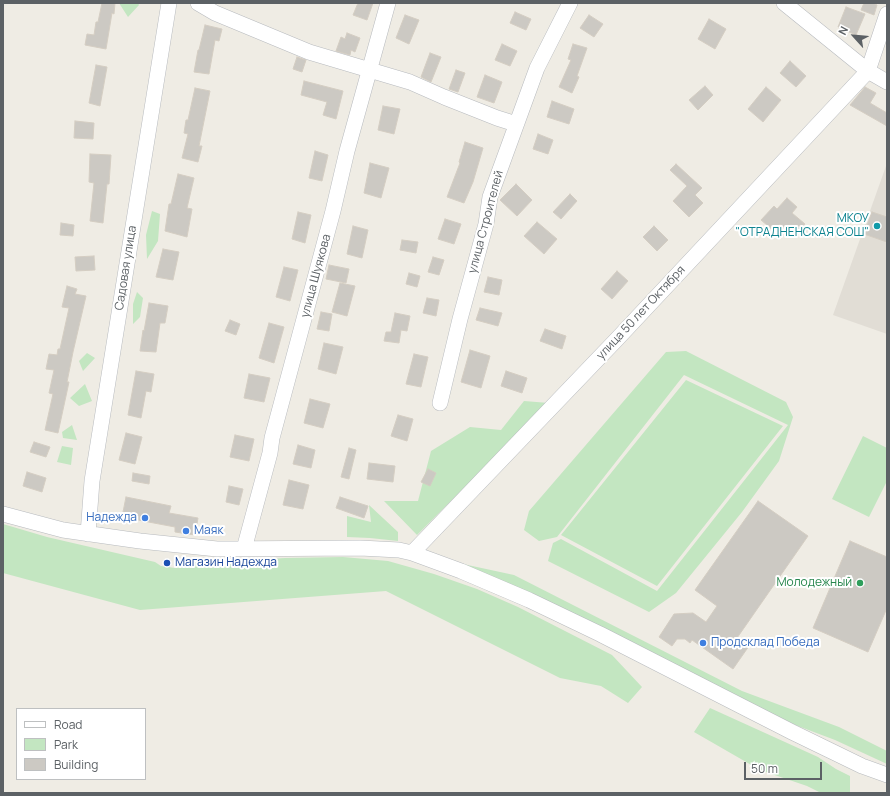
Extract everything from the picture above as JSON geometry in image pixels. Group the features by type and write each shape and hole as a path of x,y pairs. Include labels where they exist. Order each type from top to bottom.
{"street":[{"name":"Садовая улица","path":"88,534 92,481 168,3"},
{"path":"198,3 215,13 309,52 410,82 471,108 516,124"},
{"name":"улица Шуякова","path":"244,548 333,211 347,151 388,3"},
{"name":"улица Строителей","path":"440,403 460,319 486,224 490,197 536,68 570,3"},
{"path":"784,3 868,71 887,82"},
{"name":"улица 50 лет Октября","path":"412,553 628,327 868,71 887,14"},
{"path":"3,514 63,530 140,541 217,549 360,548 399,550 412,553 461,571 529,600 600,634 792,732 862,766 887,775"}],"shaded area":[{"path":"886,166 887,167 887,334 833,315"}],"green space":[{"path":"119,3 138,3 139,5 128,17"},
{"path":"152,211 160,214 158,241 147,259 146,235"},
{"path":"137,292 143,298 140,317 133,324 133,304"},
{"path":"686,351 786,402 793,417 779,461 742,512 676,593 649,612 548,561 553,543 561,539 657,591 788,425 684,375 557,537 539,541 524,530 529,511 666,352"},
{"path":"87,353 95,358 83,371 79,361"},
{"path":"686,380 783,426 657,586 561,535"},
{"path":"85,384 92,401 79,406 70,398"},
{"path":"524,401 549,403 417,535 384,501 418,501 431,451 470,427 501,430"},
{"path":"72,425 77,440 63,438 62,432"},
{"path":"863,436 887,448 887,481 869,517 832,499"},
{"path":"62,446 73,448 71,465 57,462"},
{"path":"369,505 398,532 398,541 347,537 347,516 371,522"},
{"path":"3,524 47,537 155,562 161,566 175,568 185,560 236,561 343,557 388,561 434,574 477,589 518,607 612,655 642,687 628,703 601,686 560,678 386,591 140,610 3,573"},
{"path":"463,564 514,575 742,691 839,727 887,751 887,764 835,740 782,720"},
{"path":"710,708 818,757 850,776 850,793 821,793 807,786 760,770 694,732"}],"building":[{"path":"102,3 115,3 106,49 85,45 87,34 94,35 96,22 98,22"},
{"path":"358,3 373,3 367,20 353,15"},
{"path":"864,3 873,3 877,5 874,15 861,10"},
{"path":"846,7 865,14 856,35 838,27"},
{"path":"515,12 531,19 526,30 510,23"},
{"path":"405,15 419,20 409,44 396,38"},
{"path":"589,15 603,24 594,37 580,28"},
{"path":"709,19 726,29 715,49 698,39"},
{"path":"205,25 222,29 219,41 215,40 209,74 194,72"},
{"path":"347,33 360,38 355,52 351,50 350,55 336,51 341,37 345,39"},
{"path":"502,44 517,51 510,66 495,60"},
{"path":"573,44 587,48 577,76 579,77 572,93 559,87 571,60 568,59"},
{"path":"430,53 441,57 431,82 421,77"},
{"path":"297,57 306,60 302,72 293,69"},
{"path":"790,61 806,76 796,87 780,73"},
{"path":"96,65 107,67 100,106 89,103"},
{"path":"456,70 465,73 458,92 449,89"},
{"path":"485,75 502,82 494,103 477,97"},
{"path":"304,81 343,91 336,119 323,115 327,102 301,95"},
{"path":"705,86 713,95 698,110 689,100"},
{"path":"766,87 781,100 763,122 748,109"},
{"path":"865,87 876,93 870,103 887,113 887,126 850,105"},
{"path":"195,88 210,91 199,146 202,146 198,162 182,158 188,134 184,133 186,120 188,120"},
{"path":"552,101 574,109 569,124 547,117"},
{"path":"383,106 400,109 394,134 378,130"},
{"path":"75,121 94,123 93,139 74,138"},
{"path":"538,134 553,140 548,154 533,149"},
{"path":"465,142 483,148 473,182 464,203 447,197 460,163 459,162"},
{"path":"315,151 328,155 322,181 309,178"},
{"path":"90,154 111,155 109,184 107,184 103,223 90,221 94,183 89,182"},
{"path":"370,163 389,168 381,198 364,193"},
{"path":"676,164 702,188 695,195 703,203 689,217 673,201 687,186 670,170"},
{"path":"178,174 194,178 187,208 192,209 187,237 165,231 169,204 171,204"},
{"path":"516,184 532,200 517,216 500,200"},
{"path":"570,194 577,201 561,219 553,212"},
{"path":"787,198 797,207 792,213 805,224 794,236 780,224 774,231 761,220 774,206 777,209"},
{"path":"298,212 311,215 305,243 292,239"},
{"name":"МКОУ \"ОТРАДНЕНСКАЯ СОШ\"","path":"872,212 887,217 887,242 864,234"},
{"path":"445,219 461,224 454,244 438,239"},
{"path":"537,222 557,239 544,254 524,236"},
{"path":"61,223 74,225 73,236 60,235"},
{"path":"353,226 368,230 362,258 347,254"},
{"path":"654,226 668,240 657,251 643,237"},
{"path":"402,240 418,242 416,253 400,250"},
{"path":"163,249 179,252 173,280 156,277"},
{"path":"94,256 95,270 76,271 75,257"},
{"path":"433,257 444,260 439,275 428,272"},
{"path":"329,265 349,269 346,283 326,279"},
{"path":"284,267 298,270 290,301 276,297"},
{"path":"617,271 628,281 612,299 601,289"},
{"path":"409,273 420,276 417,287 406,284"},
{"path":"488,277 502,280 499,295 484,292"},
{"path":"340,283 355,286 347,316 332,312"},
{"path":"67,286 77,289 75,294 86,296 73,352 67,382 69,382 58,433 45,430 53,394 49,393 54,370 46,369 49,354 57,355 58,349 60,349 69,308 62,307"},
{"path":"427,298 439,300 436,316 423,313"},
{"path":"149,303 168,306 165,323 160,323 156,352 140,351"},
{"path":"480,308 502,313 498,326 476,320"},
{"path":"321,312 332,314 329,331 317,329"},
{"path":"395,313 410,316 407,331 401,330 399,343 384,341 386,332 391,332"},
{"path":"230,320 240,324 236,335 225,331"},
{"path":"269,323 284,327 274,363 259,358"},
{"path":"545,329 566,336 562,349 540,341"},
{"path":"324,343 343,347 336,374 318,369"},
{"path":"470,350 490,356 481,388 461,382"},
{"path":"414,354 428,357 421,387 406,384"},
{"path":"136,371 154,374 151,392 146,391 141,418 128,415"},
{"path":"506,371 527,378 522,393 501,386"},
{"path":"249,374 270,378 264,402 244,398"},
{"path":"310,399 330,404 323,428 304,423"},
{"path":"398,415 413,419 407,441 391,436"},
{"path":"126,433 142,437 135,464 119,460"},
{"path":"235,435 254,439 249,461 230,457"},
{"path":"34,442 50,447 46,457 30,452"},
{"path":"298,445 315,450 311,468 293,464"},
{"path":"349,448 356,450 349,479 341,477"},
{"path":"369,463 395,466 393,482 367,479"},
{"path":"428,469 436,473 430,486 421,482"},
{"path":"27,472 46,478 42,492 23,486"},
{"path":"133,473 150,476 149,484 132,481"},
{"path":"289,480 309,485 303,509 283,505"},
{"path":"229,486 243,489 239,505 226,502"},
{"path":"126,497 171,506 169,513 198,518 195,535 175,532 175,527 122,517"},
{"path":"340,497 368,506 364,518 336,508"},
{"path":"758,501 808,536 737,638 749,646 733,669 692,640 690,643 685,639 677,639 672,646 659,637 674,614 693,613 706,622 717,606 695,590"},
{"name":"Молодежный","path":"850,541 887,557 887,608 868,652 813,628"}],"place":[{"name":"МКОУ \"ОТРАДНЕНСКАЯ СОШ\"","path":"877,226"},
{"name":"Надежда","path":"145,518"},
{"name":"Маяк","path":"186,531"},
{"name":"Магазин Надежда","path":"167,563"},
{"name":"Молодежный","path":"860,583"},
{"name":"Продсклад Победа","path":"703,643"}]}
